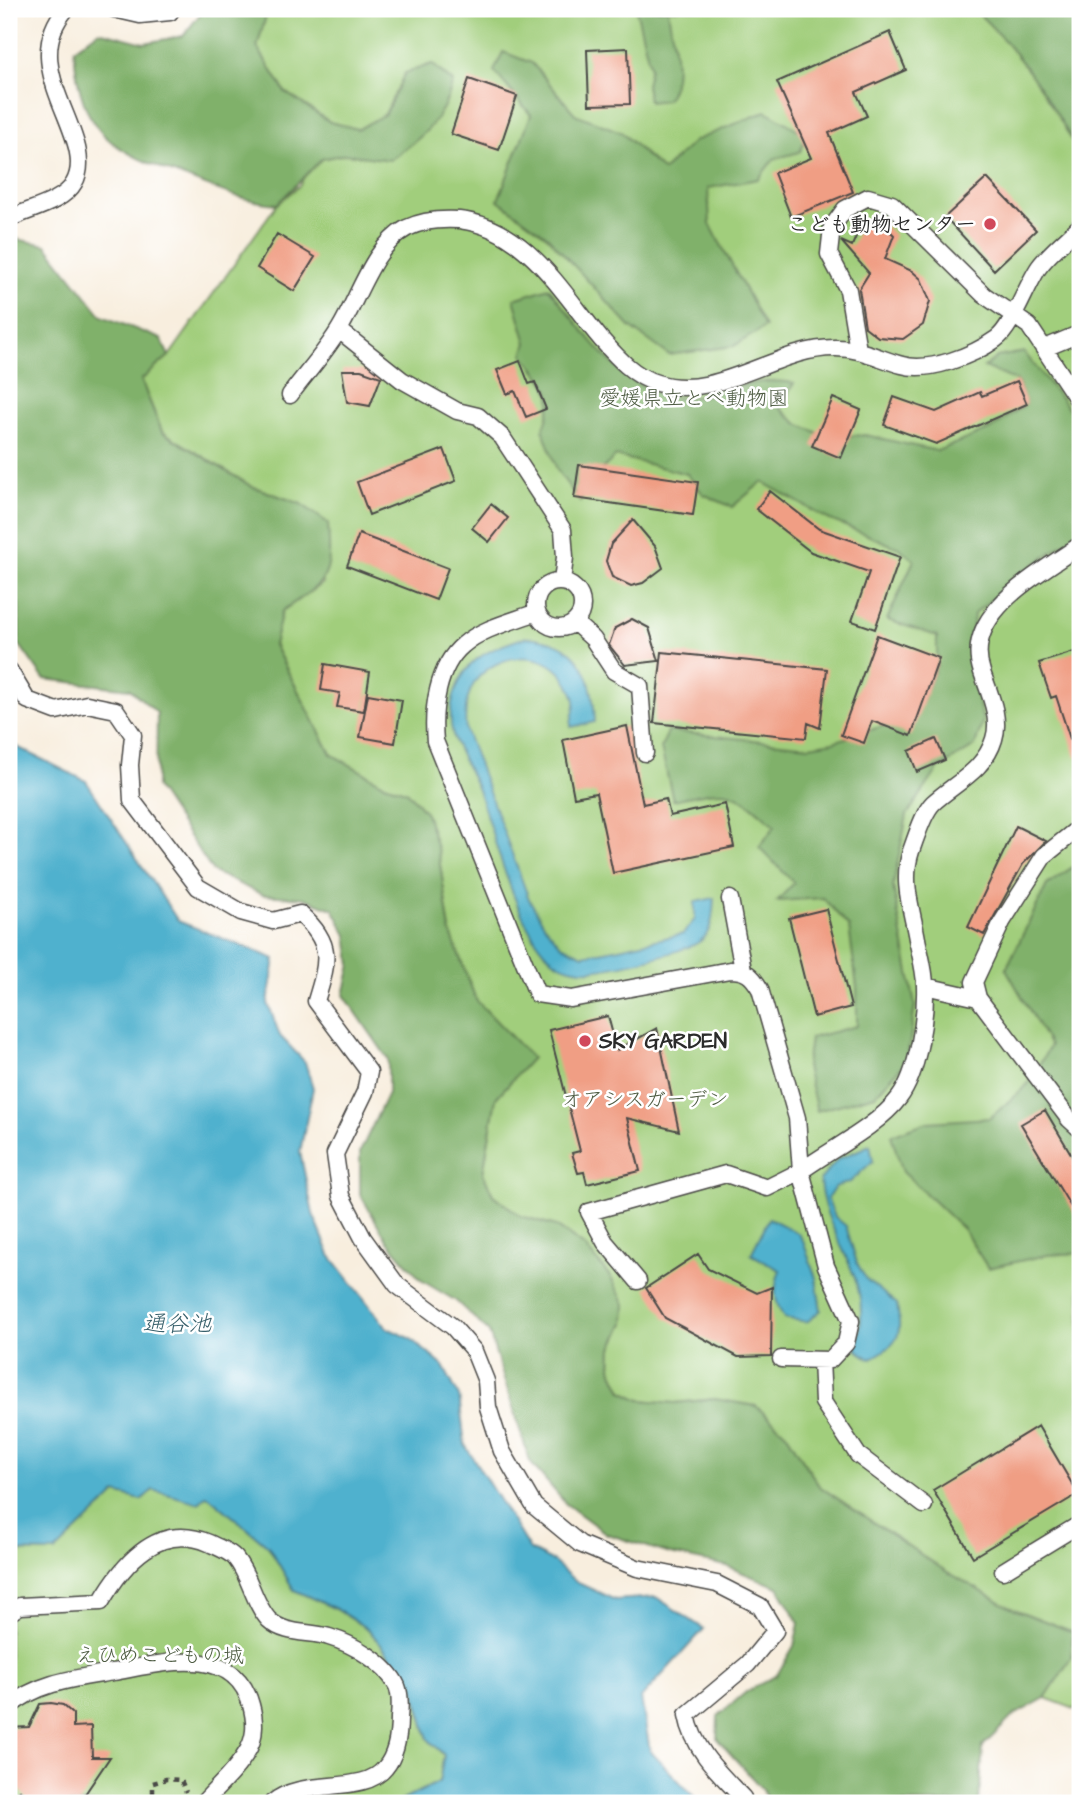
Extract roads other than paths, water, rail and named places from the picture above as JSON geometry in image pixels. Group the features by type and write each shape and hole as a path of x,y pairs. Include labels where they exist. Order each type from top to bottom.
{"lane":[{"path":"9,219 61,197 75,183 80,159 54,89 48,47 53,26 66,9"},
{"path":"114,9 140,15 170,12 172,9"},
{"path":"858,350 848,290 829,254 832,227 845,209 868,197 892,204 984,295 1029,326 1080,403"},
{"path":"290,396 340,330 380,254 407,229 442,219 469,222 498,231 524,246 613,353 635,373 657,383 677,387 713,383 799,353 834,348 858,350 905,366 928,368 996,339 1013,316 1021,296 1041,265 1080,226"},
{"path":"340,330 402,380 457,411 478,416 502,437 563,530 565,557 562,582"},
{"path":"1045,348 1074,336 1080,342"},
{"path":"638,1280 606,1242 589,1212 726,1174 767,1188 801,1171 898,1099 915,1065 925,986 906,894 910,854 931,805 972,775 994,739 995,709 979,664 978,638 992,615 1016,592 1080,545"},
{"path":"562,582 573,587 582,600 580,615 573,622 555,628 542,621 537,612 536,601 544,587 562,582"},
{"path":"537,612 462,645 442,681 432,715 435,741 537,994 571,999 743,970 753,977 760,989 797,1118 801,1171 807,1201 826,1266 851,1321 846,1343 830,1360 781,1359"},
{"path":"573,622 593,639 614,671 640,686 645,753"},
{"path":"9,670 27,700 56,711 87,704 116,710 133,735 130,765 132,800 198,887 241,912 273,921 300,914 317,928 327,952 316,1002 369,1072 365,1092 335,1154 341,1196 363,1238 397,1285 453,1327 474,1351 486,1381 488,1408 502,1451 534,1506 580,1544 637,1568 717,1584 760,1606 775,1631 748,1664 687,1715 690,1734 712,1766 743,1798 744,1803"},
{"path":"1080,827 1044,856 1002,922 974,982 978,998 1069,1119 1080,1129"},
{"path":"730,899 743,970"},
{"path":"925,986 978,998"},
{"path":"821,1360 823,1402 858,1455 924,1505"},
{"path":"1003,1570 1080,1524"},
{"path":"9,1613 20,1606 101,1602 132,1557 171,1537 195,1537 236,1558 268,1619 283,1629 328,1637 360,1651 397,1686 400,1704 395,1751 379,1774 372,1779 301,1788 283,1793 272,1803"},
{"path":"9,1707 18,1699 60,1681 181,1660 224,1667 246,1688 256,1725 246,1755 203,1803"}],"water":[{"path":"526,637 559,645 571,652 580,662 591,688 595,722 571,727 575,704 570,687 554,667 532,658 497,664 477,679 470,691 465,711 466,731 529,899 545,926 561,945 583,955 683,934 695,919 695,902 714,898 710,928 699,942 647,959 601,969 582,970 555,961 530,930 509,884 476,786 455,743 451,719 456,688 470,666 488,652"},
{"name":"通谷池","path":"9,743 86,781 178,921 275,959 268,1003 280,1036 305,1062 313,1088 300,1152 313,1214 330,1255 387,1328 410,1338 443,1366 459,1396 465,1445 530,1550 554,1562 576,1582 615,1600 656,1597 704,1629 641,1698 650,1751 700,1803 397,1803 439,1782 444,1755 428,1739 413,1685 369,1630 336,1609 294,1590 268,1546 207,1495 199,1503 153,1490 141,1500 116,1493 55,1552 9,1551"},
{"path":"870,1145 873,1161 850,1182 835,1187 827,1199 835,1217 846,1226 857,1263 866,1279 897,1304 897,1338 888,1348 870,1359 856,1349 861,1321 859,1295 849,1262 827,1214 820,1180 838,1159"},
{"path":"769,1218 798,1233 803,1241 816,1278 821,1310 807,1322 784,1318 776,1295 780,1270 751,1254"}],"place":[{"name":"こども動物センター","path":"990,224"},
{"name":"SKY GARDEN","path":"585,1041"}],"park label":[{"name":"愛媛県立とべ動物園","path":"694,398"},
{"name":"オアシスガーデン","path":"645,1099"},
{"name":"えひめこどもの城","path":"160,1655"}]}
